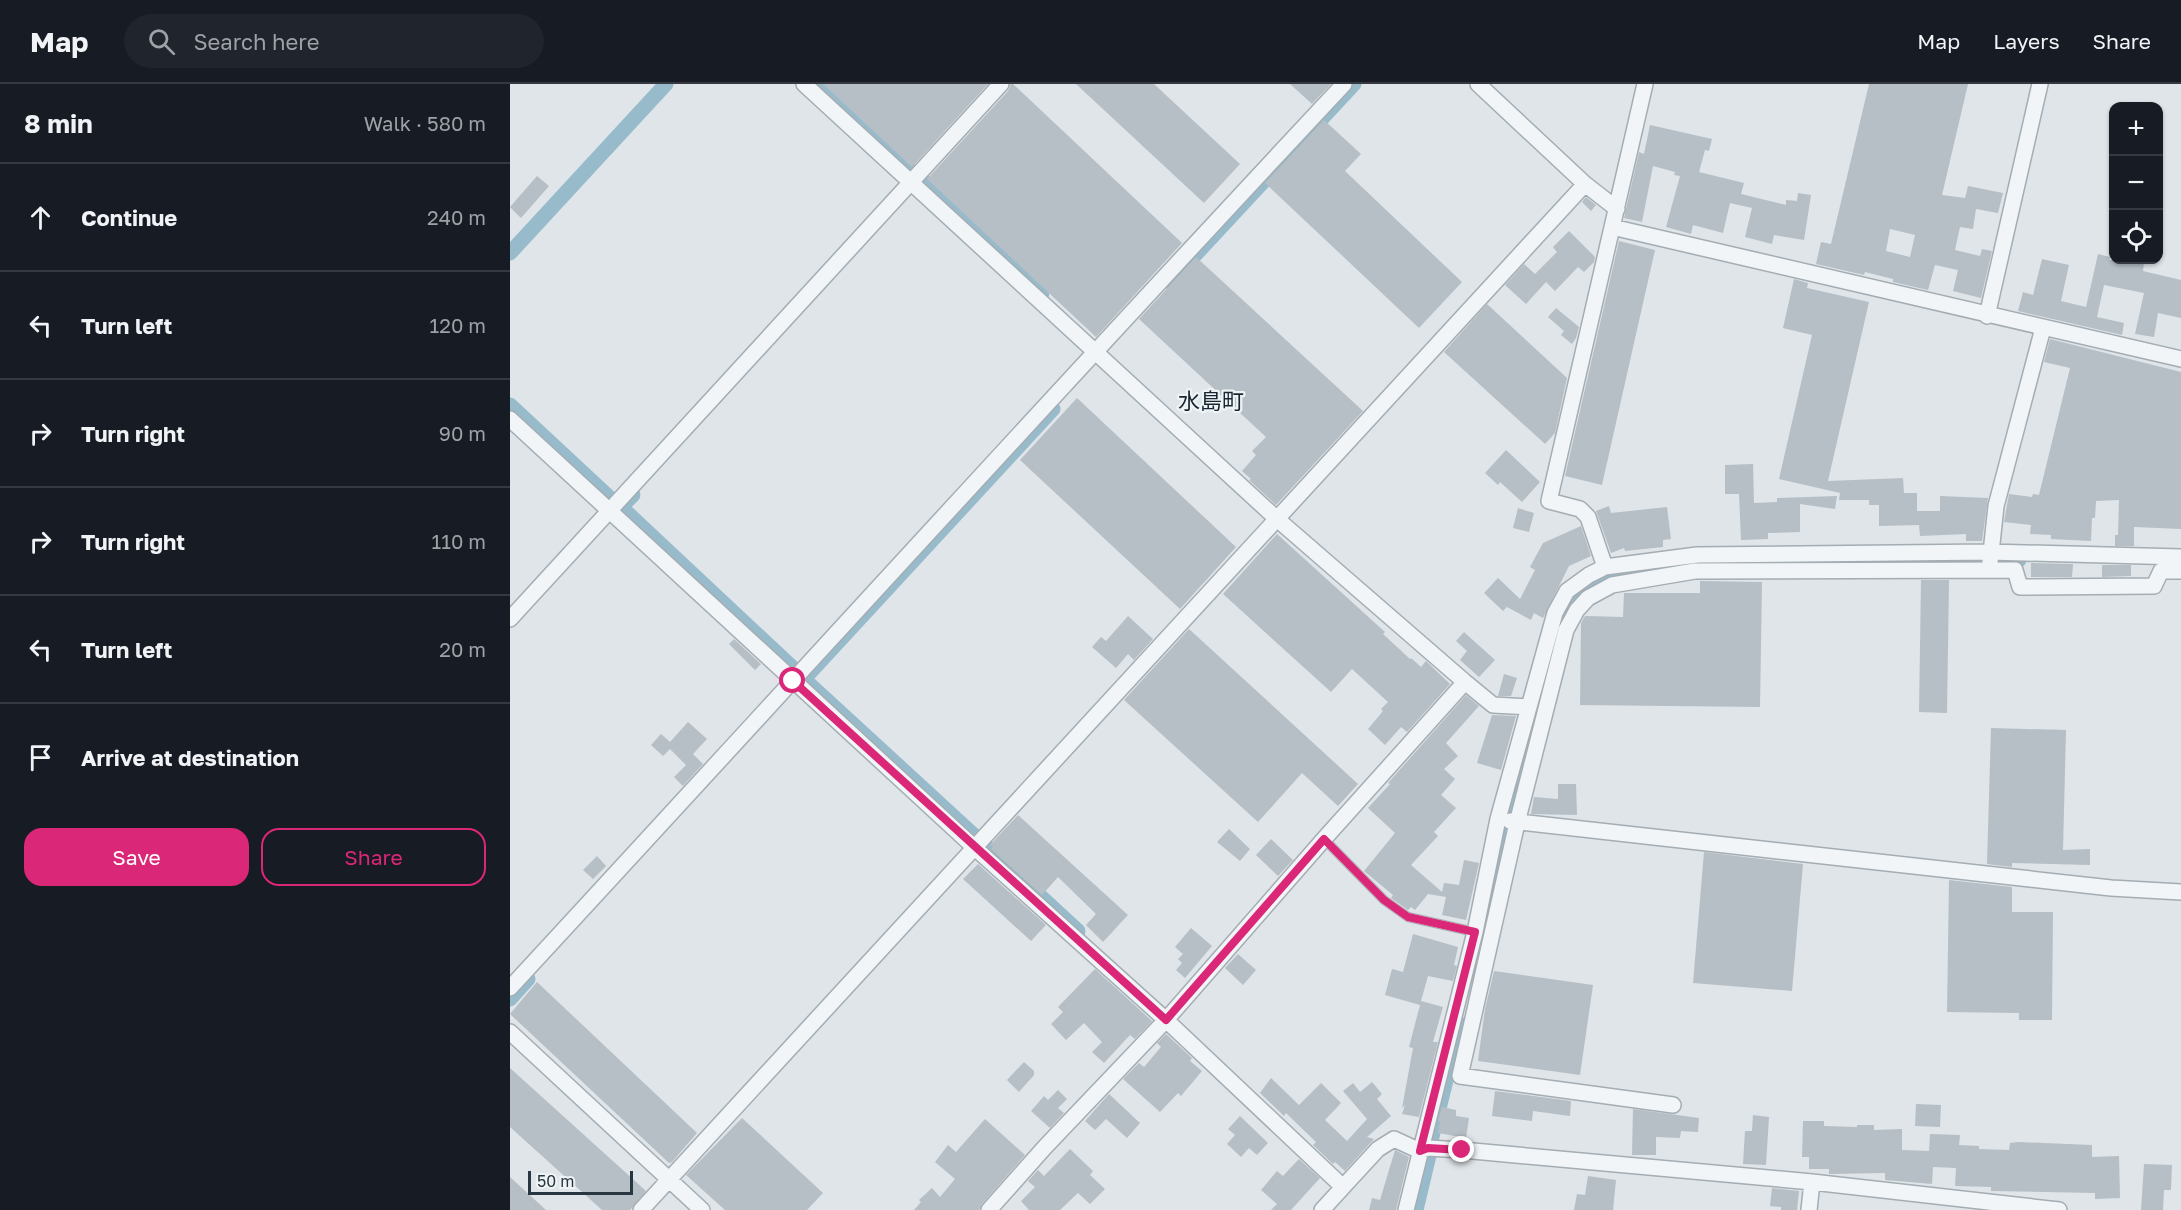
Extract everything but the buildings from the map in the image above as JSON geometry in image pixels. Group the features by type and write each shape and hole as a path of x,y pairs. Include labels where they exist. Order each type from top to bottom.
{"street":[{"path":"804,84 1277,519 1465,682 1494,705 1529,707"},
{"path":"510,619 1001,84"},
{"path":"510,988 1094,351 1344,84"},
{"path":"1478,84 1585,184 1617,209"},
{"path":"1605,567 1588,517 1580,509 1549,501 1645,84"},
{"path":"1987,316 2040,84"},
{"path":"641,1210 1585,184"},
{"path":"1612,227 1987,316 2181,359"},
{"path":"1990,561 1996,506 2043,328"},
{"path":"510,419 975,848 1166,1020 1343,1187"},
{"path":"1673,1105 1460,1076 1517,823 1566,630 1585,588 1605,567 1697,555 1990,561 2015,570 2020,587 2154,586 2161,571 2181,571"},
{"path":"1406,1210 1475,932 1498,819 1555,613 1567,591 1695,571 2181,557"},
{"path":"989,1210 1045,1147 1166,1020 1465,682"},
{"path":"1498,819 1517,823 2111,888 2181,892"},
{"path":"510,1032 702,1210"},
{"path":"1322,1210 1378,1149 1394,1139 1420,1151 1428,1148 1462,1150 1812,1182 2059,1210"},
{"path":"1809,1210 1812,1182"}],"lane":[{"path":"1324,839 1384,900 1408,917 1475,932"}],"waterway":[{"path":"510,253 666,84"},
{"path":"817,84 913,173"},
{"path":"1170,282 1354,84"},
{"path":"923,181 1042,293"},
{"path":"510,405 611,499"},
{"path":"804,679 1053,409"},
{"path":"633,495 621,507 795,670"},
{"path":"1956,560 2019,560"},
{"path":"1559,620 1568,605 1579,593 1591,585 1618,574 1666,566"},
{"path":"806,681 978,839"},
{"path":"1481,937 1540,692"},
{"path":"988,848 1078,931"},
{"path":"510,999 528,979"},
{"path":"1432,1137 1460,1024"},
{"path":"1416,1210 1430,1151"}],"district":[{"name":"水島町","path":"1211,400"}],"route":[{"path":"793,681 1166,1020 1324,839 1384,900 1408,917 1475,932 1420,1151 1428,1148 1462,1150"}]}
